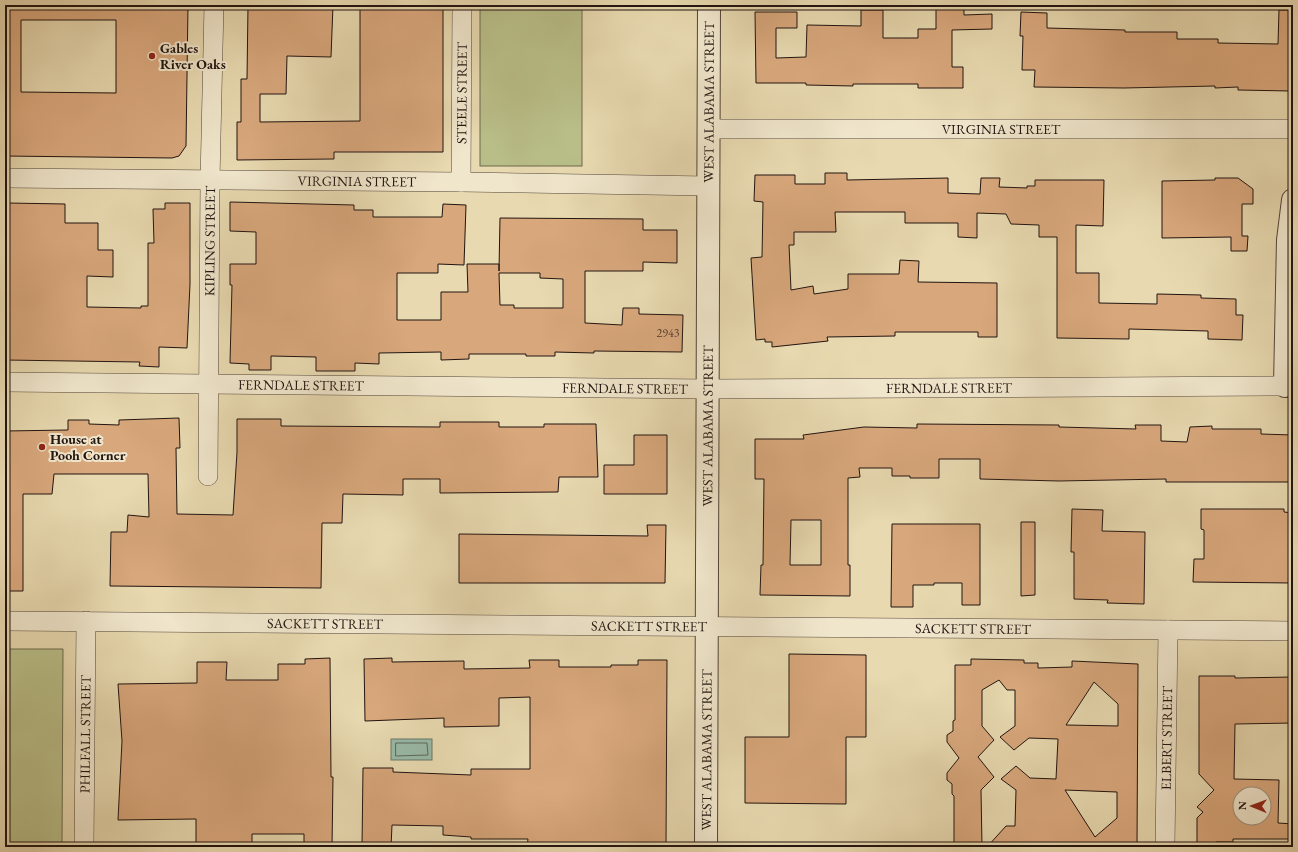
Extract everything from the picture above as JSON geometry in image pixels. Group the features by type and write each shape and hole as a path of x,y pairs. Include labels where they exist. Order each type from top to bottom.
{"street":[{"name":"KIPLING STREET","path":"208,476 210,180 214,5"},
{"name":"STEELE STREET","path":"461,182 462,5"},
{"name":"WEST ALABAMA STREET","path":"706,847 709,5"},
{"name":"VIRGINIA STREET","path":"709,129 1293,129"},
{"name":"VIRGINIA STREET","path":"5,178 708,186"},
{"path":"1289,386 1288,240 1293,200"},
{"name":"FERNDALE STREET","path":"5,382 708,389 1289,386"},
{"name":"SACKETT STREET","path":"5,620 1293,631"},
{"name":"PHILFALL STREET","path":"84,847 86,621"},
{"name":"ELBERT STREET","path":"1165,847 1168,630"}],"green space":[{"path":"480,5 582,5 582,166 480,166"},
{"path":"5,649 63,649 62,847 5,847"}],"water":[{"path":"391,739 432,739 432,760 391,760"}],"building":[{"name":"Gables River Oaks","path":"5,5 188,5 186,146 179,156 172,158 5,156","holes":["21,20 116,20 116,93 21,92"]},
{"path":"248,5 333,5 331,57 287,56 286,94 260,94 260,122 360,121 360,5 443,5 443,152 334,152 334,159 237,160 237,122 241,122 241,79 247,79"},
{"path":"936,9 964,9 964,15 992,14 992,29 952,30 952,67 963,67 963,88 918,88 918,84 853,84 853,86 806,85 806,83 756,83 755,12 797,12 797,28 776,28 776,58 806,57 807,25 861,26 861,10 883,10 883,38 918,38 918,29 936,29"},
{"path":"1279,10 1293,10 1291,91 1238,90 1238,87 1215,88 1215,86 1124,88 1034,87 1035,70 1022,70 1023,36 1020,36 1021,12 1047,13 1047,28 1125,30 1125,32 1177,32 1177,39 1218,39 1218,43 1278,44"},
{"path":"825,173 847,173 847,180 948,178 948,193 980,194 981,178 1000,178 999,187 1027,188 1027,186 1035,186 1035,180 1104,180 1103,226 1076,225 1076,273 1099,273 1099,303 1157,304 1157,294 1201,295 1201,298 1236,299 1236,315 1243,315 1242,340 1208,339 1208,331 1129,329 1129,339 1057,338 1057,237 1039,237 1039,225 1011,224 1006,214 977,213 977,238 958,237 958,223 905,223 905,212 835,212 836,232 794,232 794,245 789,245 791,290 813,286 814,294 848,289 848,274 899,274 900,260 919,261 918,282 997,283 997,337 978,337 978,332 895,332 895,336 827,337 828,341 772,347 772,342 765,342 765,339 756,340 751,258 762,257 763,202 754,201 755,175 795,175 795,184 825,184"},
{"path":"1215,178 1238,178 1253,189 1253,204 1242,204 1242,236 1248,236 1247,251 1231,251 1231,237 1162,238 1162,181 1215,180"},
{"path":"230,202 354,205 354,210 373,210 373,217 442,217 443,204 466,205 464,265 438,264 438,273 397,273 397,320 441,320 441,292 468,292 467,264 499,264 499,271 500,218 643,219 643,230 677,230 677,263 643,262 643,271 585,271 585,323 622,325 623,308 639,308 639,314 683,315 682,352 555,352 555,356 526,356 526,354 469,354 469,359 441,360 441,352 379,353 379,364 355,363 355,371 316,371 316,357 271,356 271,370 249,370 249,364 230,363 232,285 230,285 230,264 256,264 256,232 230,231","holes":["499,273 540,273 540,278 563,279 563,308 514,308 514,305 500,305"]},
{"path":"7,203 65,204 65,223 98,223 98,250 113,250 113,277 87,276 87,307 141,308 141,306 148,306 148,243 154,243 153,209 165,209 165,203 190,203 190,284 187,348 159,347 159,367 139,366 140,362 5,360"},
{"path":"179,418 180,448 176,448 177,514 233,515 237,452 237,419 281,419 281,426 440,427 440,422 499,422 499,427 544,427 544,424 596,424 598,477 559,477 558,492 440,493 440,479 403,479 403,495 343,494 342,523 322,523 321,588 110,586 111,532 127,532 128,515 149,517 148,474 54,474 52,494 23,494 23,591 5,591 5,431 68,430 68,420 89,420 89,424 119,425 119,420"},
{"path":"917,424 1059,425 1059,427 1136,429 1135,425 1161,425 1161,441 1187,442 1190,427 1212,426 1212,429 1261,429 1261,434 1293,435 1293,482 1166,482 1166,479 1059,481 980,479 980,459 939,459 939,478 910,478 910,476 892,476 892,468 859,468 860,477 848,478 848,565 850,565 850,596 760,595 761,565 763,565 764,479 755,479 755,439 804,439 803,435 864,427 917,428","holes":["791,520 821,520 821,565 790,565"]},
{"path":"634,435 667,435 667,494 604,494 604,465 634,465"},
{"path":"1072,509 1103,510 1102,531 1145,532 1144,604 1107,603 1108,600 1074,599 1074,552 1071,552"},
{"path":"1201,509 1284,509 1284,512 1293,513 1293,583 1193,582 1194,559 1204,559 1204,530 1201,529"},
{"path":"1021,522 1035,522 1035,595 1021,596"},
{"path":"892,524 980,524 980,605 962,605 962,583 934,583 934,585 913,585 913,607 891,607"},
{"path":"647,525 666,525 665,583 459,583 459,534 648,536"},
{"path":"789,654 866,655 866,737 846,737 846,804 745,803 745,737 789,737"},
{"path":"330,658 331,777 333,777 332,847 304,847 304,834 252,834 252,845 196,847 196,819 118,820 122,741 118,684 197,683 197,662 227,662 226,680 278,680 278,664 305,664 305,659"},
{"path":"392,658 392,662 464,661 464,669 530,668 529,660 559,660 559,667 611,667 611,665 638,665 638,660 667,660 666,847 527,847 528,839 471,839 471,837 443,835 443,826 392,825 391,847 362,847 363,768 393,768 393,772 471,775 471,769 530,769 530,697 499,698 499,726 444,727 444,718 365,721 364,659"},
{"path":"971,659 1024,660 1024,663 1038,663 1038,668 1072,667 1072,661 1138,664 1137,847 987,847 1006,826 1015,826 1016,790 1001,779 1016,766 1030,778 1056,779 1058,739 1029,738 1014,750 1000,737 1015,726 1015,690 1007,690 999,680 982,690 982,726 994,740 978,757 994,777 981,790 982,847 954,847 954,796 952,794 952,784 947,780 947,773 959,758 947,742 947,735 953,731 953,721 955,720 955,665 971,665","holes":["1094,682 1118,704 1118,726 1066,725","1065,790 1117,792 1117,818 1095,837"]},
{"path":"1199,676 1235,676 1235,678 1293,677 1293,723 1235,724 1234,779 1279,780 1278,823 1293,824 1293,839 1233,839 1233,842 1197,844 1197,818 1203,812 1197,807 1214,790 1199,774"}],"place":[{"name":"Gables River Oaks","path":"152,56"},
{"name":"House at Pooh Corner","path":"42,447"}]}
